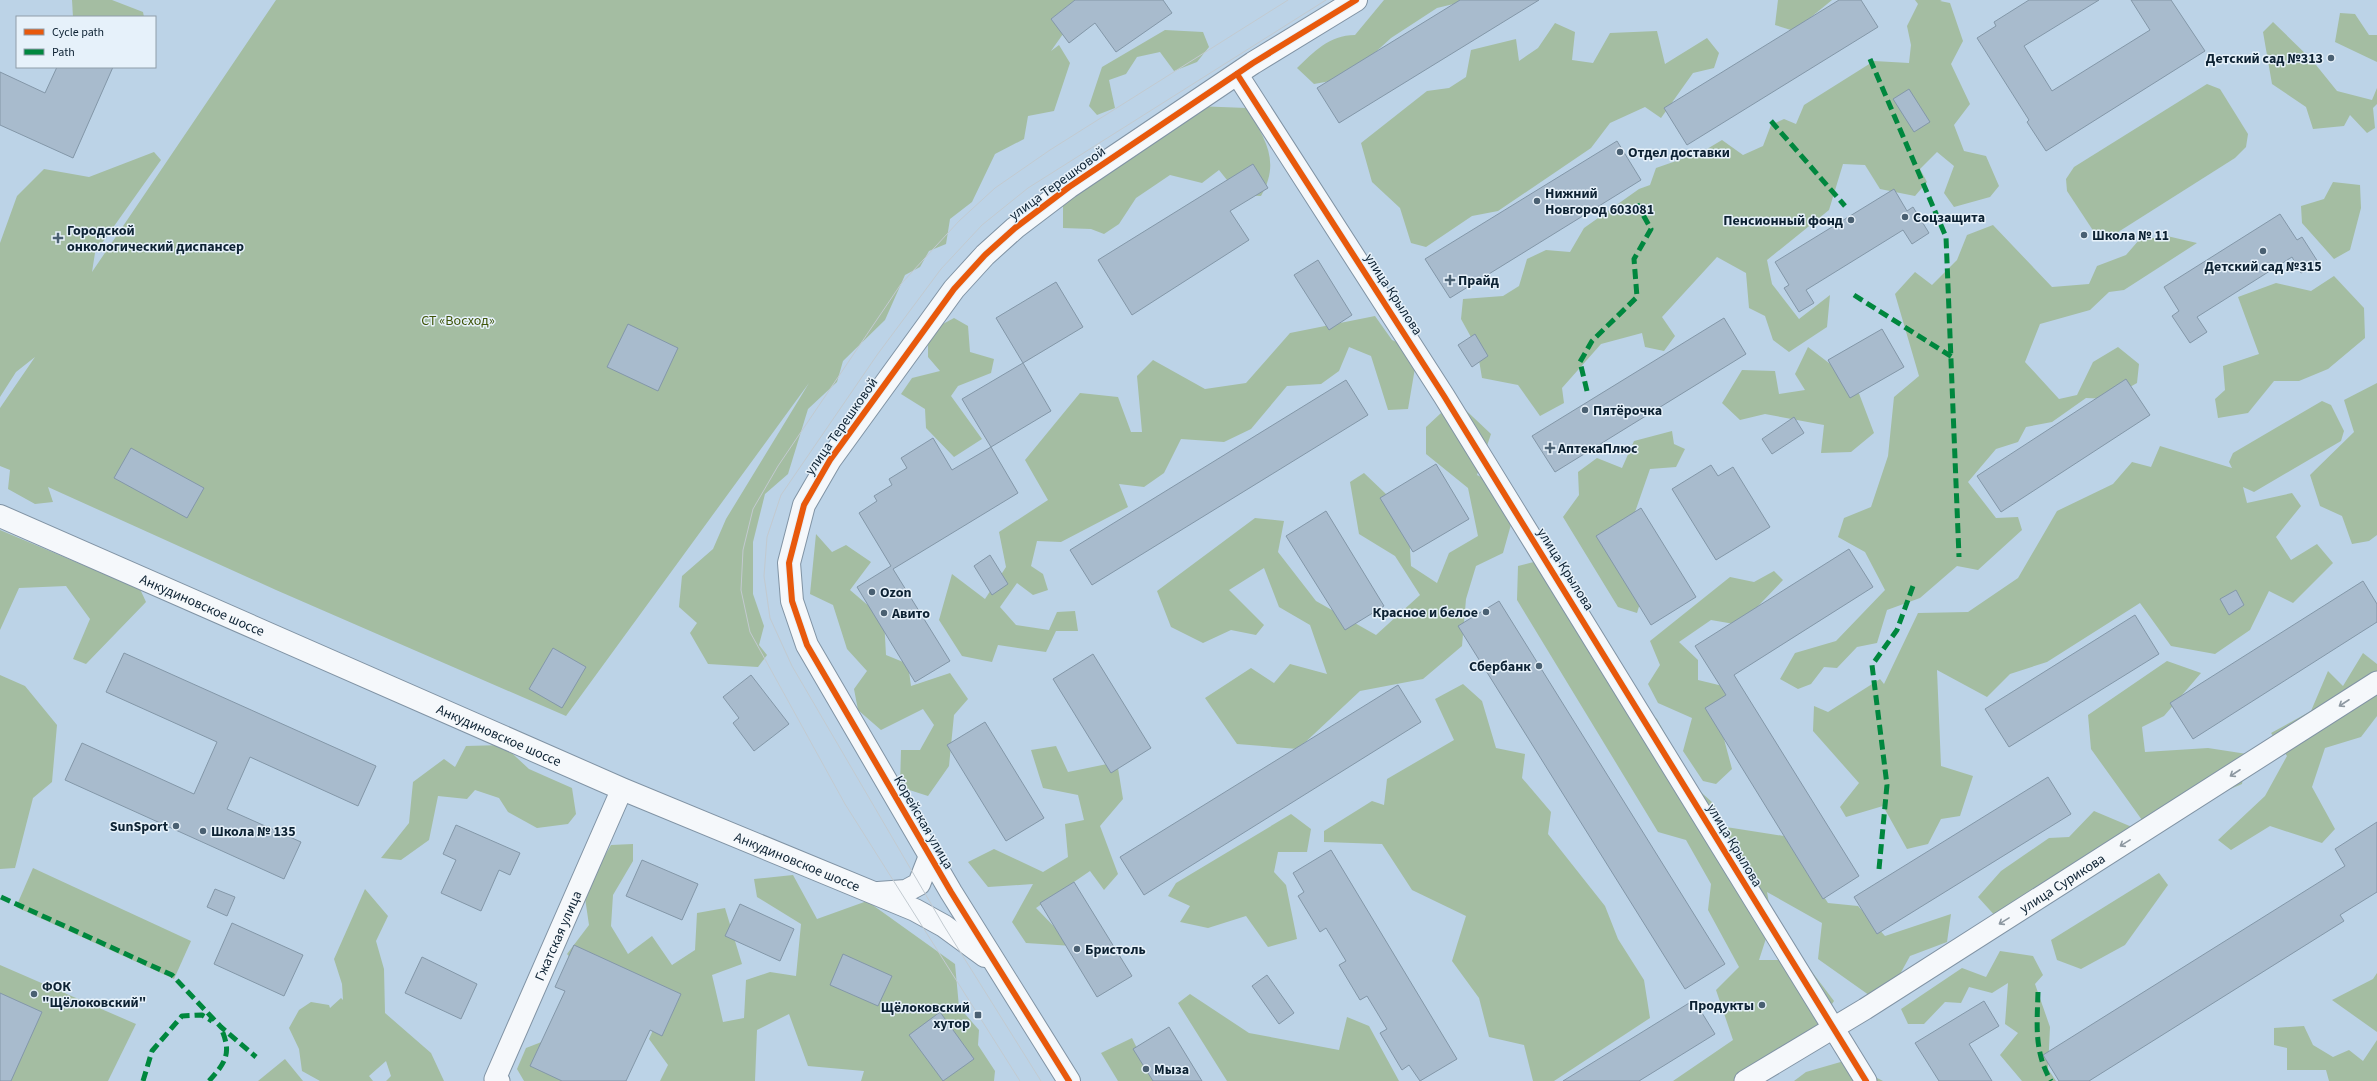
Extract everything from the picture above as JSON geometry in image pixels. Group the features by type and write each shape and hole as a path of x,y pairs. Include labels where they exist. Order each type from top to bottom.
{"street":[{"name":"улица Терешковой","path":"789,563 804,505 830,460 954,288 985,255 1015,228 1069,188 1237,74 1356,0"},
{"name":"улица Крылова","path":"1237,74 1444,396 1866,1081"},
{"name":"Анкудиновское шоссе","path":"0,516 622,789 916,910 938,923 994,962"},
{"name":"Корейская улица","path":"789,563 792,601 807,644 930,856 994,962 1069,1081"},
{"name":"улица Сурикова","path":"1745,1081 2377,682"},
{"name":"Гжатская улица","path":"499,1081 495,1079 622,789"},
{"path":"875,894 906,891 920,884 930,856"}],"green space":[{"path":"72,0 112,0 143,12 144,16 73,16"},
{"name":"СТ «Восход»","path":"276,0 1075,0 1051,19 1063,34 1051,51 1059,45 1070,63 1054,111 1028,116 1024,139 995,154 972,202 950,219 946,244 929,251 920,267 905,275 885,320 843,361 837,382 808,409 788,474 765,494 753,542 753,594 764,626 759,645 767,655 758,667 708,664 690,633 697,623 679,607 682,576 713,549 726,519 809,383 566,716 276,590 48,487 53,502 35,504 8,489 10,470 0,466 0,408 35,357 16,372 0,397 0,243 17,196 44,169 89,177 154,152 161,160 95,253 92,272"},
{"path":"1384,0 1470,0 1437,8 1391,38 1347,78 1314,84 1297,68 1330,41 1337,38 1355,35"},
{"path":"1778,0 1832,0 1794,31 1775,25"},
{"path":"1915,0 1942,0 1940,1 1950,3 1963,41 1951,64 1970,104 1954,125 1964,151 1986,156 1999,186 1990,197 1954,207 1944,193 1954,166 1937,152 1920,169 1927,182 1915,196 1880,189 1865,165 1843,164 1829,210 1767,260 1772,284 1799,319 1830,295 1827,327 1789,352 1773,340 1765,316 1749,308 1746,273 1717,257 1662,317 1675,336 1664,351 1645,347 1642,333 1601,344 1562,388 1564,403 1540,416 1518,385 1482,378 1477,348 1461,319 1463,299 1503,296 1519,286 1527,259 1546,250 1570,252 1584,228 1639,189 1650,185 1656,168 1702,152 1722,140 1743,155 1763,146 1771,125 1784,119 1796,124 1804,105 1874,61 1909,63 1911,45 1907,26 1918,4"},
{"path":"2340,13 2355,14 2369,35 2377,35 2377,62 2335,42"},
{"path":"2273,22 2312,60 2337,91 2372,100 2377,88 2377,104 2373,108 2375,128 2367,133 2350,115 2344,126 2313,129 2306,107 2272,84 2263,32"},
{"path":"1555,23 1575,32 1572,60 1593,63 1610,33 1657,31 1665,64 1707,38 1719,53 1714,68 1693,73 1661,118 1645,107 1610,123 1591,148 1498,211 1472,216 1426,247 1411,243 1400,208 1372,182 1361,143 1427,91 1449,88 1466,77 1471,50 1516,39 1519,61 1538,48"},
{"path":"1165,30 1203,32 1209,47 1197,62 1174,71 1160,52 1137,57 1126,74 1109,80 1115,108 1097,115 1089,106 1102,67"},
{"path":"2207,84 2220,89 2248,134 2246,147 2235,158 2115,234 2105,238 2096,235 2067,191 2066,179 2074,167"},
{"path":"1195,106 1247,108 1265,140 1270,161 1270,172 1261,196 1239,195 1219,170 1202,183 1170,175 1136,198 1119,224 1104,234 1091,229 1063,228 1063,194"},
{"path":"2333,182 2360,185 2361,208 2350,250 2334,259 2302,223 2301,206 2324,199"},
{"path":"1993,225 2052,287 2089,284 2097,266 2126,255 2139,240 2167,236 2197,243 2124,290 2109,292 2090,310 2040,324 2025,362 2059,399 2077,395 2093,362 2118,347 2139,364 2137,383 2109,399 2086,398 2052,422 2026,427 2018,442 1996,449 1968,482 1996,518 2018,517 2022,530 1978,570 1957,566 1920,598 1887,610 1877,643 1857,647 1837,668 1824,667 1811,684 1798,689 1780,679 1795,653 1836,641 1885,590 1865,552 1838,537 1844,518 1871,507 1888,456 1894,397 1919,376 1895,294 1915,272 1932,285 1957,260 1967,235"},
{"path":"2334,276 2364,308 2365,338 2328,369 2299,381 2274,381 2248,413 2218,418 2215,399 2225,390 2223,366 2259,354 2238,297 2276,283 2311,291"},
{"path":"1375,316 1392,340 1410,348 1416,362 1408,409 1388,410 1371,356 1349,347 1339,371 1321,384 1287,386 1251,429 1224,442 1181,439 1164,473 1144,487 1119,484 1128,507 1061,542 1037,541 1031,566 1043,574 1048,590 1033,595 1017,583 1000,607 1016,625 1049,630 1057,612 1075,611 1078,631 1056,631 1046,652 998,645 992,662 962,656 939,620 952,574 985,599 1006,567 999,532 1048,500 1025,460 1080,393 1118,397 1131,432 1142,432 1137,376 1153,360 1205,389 1246,383 1290,333"},
{"path":"954,318 968,326 970,352 994,359 991,373 958,386 951,396 982,439 954,457 926,428 925,409 901,394 912,378 940,371 928,357 928,332"},
{"path":"1808,347 1855,383 1874,433 1851,452 1821,453 1824,425 1765,414 1740,420 1722,403 1742,370 1775,371 1779,394 1805,390 1795,374"},
{"path":"2377,383 2377,535 2369,541 2352,544 2342,516 2320,506 2310,475 2354,432 2344,400"},
{"path":"1455,400 1491,434 1477,475 1519,496 1503,553 1476,566 1466,599 1462,646 1423,679 1360,691 1298,749 1237,744 1205,698 1251,668 1274,683 1290,664 1327,674 1310,625 1279,607 1264,568 1229,590 1264,625 1256,635 1231,630 1203,643 1171,627 1157,591 1255,518 1284,521 1278,552 1316,601 1376,635 1420,595 1395,556 1359,534 1350,482 1364,473 1408,515 1411,566 1437,583 1449,553 1478,536 1468,488 1426,454 1426,427"},
{"path":"2322,401 2331,405 2344,431 2341,441 2254,492 2243,487 2247,503 2292,493 2301,506 2276,537 2291,560 2317,544 2333,563 2293,603 2269,591 2250,630 2215,654 2171,646 2140,603 2047,662 2010,674 1987,697 1937,670 1941,766 1973,776 1960,816 1941,819 1928,844 1907,849 1883,806 1846,817 1840,807 1859,783 1813,731 1814,706 1828,712 1880,679 1884,684 1918,613 1968,612 2018,578 2057,511 2113,484 2132,462 2151,467 2160,446 2232,468 2229,462 2233,453"},
{"path":"1672,431 1674,444 1685,449 1676,467 1650,469 1635,512 1641,600 1637,613 1618,607 1563,517 1579,495 1578,472 1597,458 1622,468 1634,441"},
{"path":"0,530 140,589 146,602 86,664 73,659 90,619 66,586 19,588 0,630"},
{"path":"816,534 832,552 846,545 871,562 850,590 884,619 886,655 908,664 911,686 950,673 968,699 954,715 949,766 928,796 900,787 901,750 920,750 934,725 923,709 881,730 858,710 854,689 867,671 847,649 833,605 810,594"},
{"path":"1553,557 1568,618 1601,629 1614,687 1657,719 1694,786 1713,803 1726,827 1784,836 1828,903 1858,906 1885,936 1951,914 1947,942 1910,956 1883,1005 1818,959 1822,923 1767,892 1772,920 1759,960 1803,960 1834,1001 1795,1060 1757,1081 1673,1081 1733,1040 1716,990 1739,967 1708,910 1711,884 1686,840 1658,832 1517,600 1518,566"},
{"path":"1774,571 1783,580 1740,625 1711,620 1679,642 1698,660 1698,680 1727,687 1720,724 1732,769 1716,784 1703,781 1683,751 1692,718 1658,703 1648,684 1660,665 1650,641 1730,577 1754,582"},
{"path":"2363,653 2377,664 2377,716 2361,737 2325,748 2312,787 2335,829 2322,843 2270,826 2231,850 2218,840 2265,796 2287,756 2271,733 2311,711 2328,671 2343,686"},
{"path":"2167,661 2201,673 2164,716 2142,727 2145,752 2208,748 2247,754 2242,784 2191,806 2142,820 2091,749 2088,715"},
{"path":"0,675 25,686 57,725 52,782 33,798 15,868 0,869"},
{"path":"1463,684 1482,701 1496,748 1525,754 1522,778 1551,812 1548,834 1605,906 1618,939 1644,980 1650,1018 1554,1081 1533,1081 1524,1045 1489,1037 1479,998 1452,961 1466,916 1412,890 1382,844 1324,842 1324,831 1372,801 1384,805 1387,779 1454,740 1435,699"},
{"path":"503,745 529,769 572,788 576,814 568,824 537,828 508,812 499,798 475,790 467,799 438,796 429,840 401,860 381,858 409,823 413,782 444,759 455,767 466,746"},
{"path":"1056,746 1068,772 1117,762 1123,799 1100,826 1118,874 1104,890 1090,871 1036,908 1073,946 1026,943 1012,922 1033,884 988,887 968,862 994,849 1043,872 1068,857 1065,824 1084,820 1078,795 1043,788 1031,750"},
{"path":"2094,811 2132,827 2007,929 1978,897 2001,871 2049,838 2069,837"},
{"path":"1291,814 1311,829 1307,852 1278,852 1274,872 1286,885 1297,939 1268,947 1246,916 1208,928 1180,922 1190,906 1168,896 1176,883"},
{"path":"633,844 633,861 613,895 611,926 628,954 652,936 672,965 695,950 697,913 725,908 742,964 712,975 723,1022 744,1018 746,980 770,972 796,976 801,924 757,897 754,879 793,875 817,919 867,901 955,964 959,1007 979,1030 978,1045 995,1071 994,1081 861,1081 864,1071 808,1066 789,1014 757,1030 755,1081 660,1081 668,1065 649,1039 664,1006 598,988 567,954 589,925 584,891 611,845"},
{"path":"33,868 191,941 174,979 16,907"},
{"path":"2159,873 2168,885 2125,945 2081,969 2057,960 2051,940"},
{"path":"365,889 388,916 376,941 384,969 385,1013 431,1053 444,1081 386,1081 391,1076 386,1061 369,1076 373,1081 320,1081 302,1071 299,1049 289,1028 299,1010 311,1002 329,1005 330,1008 341,998 343,1000 342,984 334,959"},
{"path":"2000,951 2033,956 2043,975 2035,984 2050,1027 2048,1069 2056,1081 2022,1081 2000,1055 2018,1033 2005,1024 2008,983 1992,993 1969,987 1961,1003 1945,1002 1924,1024 1908,1024 1901,1009 1962,968 1986,977"},
{"name":"ФОК \"Щёлоковский\"","path":"0,965 136,1024 108,1081 0,1081"},
{"path":"2377,973 2377,1032 2332,1000 2373,979"},
{"path":"1190,994 1249,1033 1339,1050 1347,1017 1369,1026 1399,1081 1227,1081 1178,1003"},
{"path":"2304,1026 2313,1045 2333,1057 2349,1050 2363,1061 2377,1040 2377,1081 2329,1081 2326,1070 2287,1070 2287,1048 2274,1045 2274,1028"},
{"path":"557,1036 618,1081 524,1081 517,1069 526,1048"},
{"path":"1132,1038 1153,1081 1118,1081 1101,1053"},
{"path":"285,1059 303,1081 258,1081"},
{"path":"1844,1061 1883,1081 1794,1081 1806,1072"}],"building":[{"path":"1075,0 1163,0 1172,13 1116,52 1095,23 1069,43 1051,19"},
{"path":"1460,0 1539,0 1339,123 1317,88"},
{"path":"1839,0 1861,0 1878,27 1687,145 1664,108"},
{"path":"2029,0 2099,0 2024,46 2052,91 2150,30 2131,0 2171,0 2205,51 2046,151 2027,122 2029,120 1977,38 1996,26 1994,22"},
{"path":"57,68 113,68 73,158 0,125 0,72 45,93"},
{"path":"1909,89 1930,122 1914,132 1893,99"},
{"path":"1617,141 1641,180 1450,298 1425,259"},
{"path":"1253,164 1268,188 1230,211 1249,240 1132,315 1098,260"},
{"path":"1894,189 1907,211 1913,207 1929,233 1912,244 1903,230 1806,290 1814,303 1799,312 1784,288 1789,285 1775,262"},
{"path":"2280,214 2297,240 2302,237 2318,262 2301,273 2292,257 2197,317 2207,332 2190,343 2172,316 2179,311 2164,287"},
{"path":"1318,260 1352,315 1329,330 1294,275"},
{"path":"1056,282 1083,327 1023,363 996,318"},
{"path":"1724,318 1746,354 1555,472 1532,436"},
{"path":"628,324 678,348 658,391 607,367"},
{"path":"1882,329 1904,367 1850,398 1828,360"},
{"path":"1475,334 1488,356 1472,367 1458,345"},
{"path":"1023,363 1051,411 991,447 962,399"},
{"path":"2126,379 2150,415 2001,512 1977,476"},
{"path":"1346,380 1368,415 1092,585 1070,550"},
{"path":"1794,417 1804,433 1772,454 1762,439"},
{"path":"933,438 952,470 991,447 1018,493 893,569 950,661 915,682 857,587 891,566 859,513 877,501 874,496 892,485 889,479 907,468 901,458"},
{"path":"131,448 204,488 187,518 114,478"},
{"path":"1436,464 1469,519 1413,552 1380,498"},
{"path":"1711,465 1718,476 1733,467 1770,527 1716,560 1672,489"},
{"path":"1641,508 1696,597 1651,625 1596,536"},
{"path":"1326,511 1384,606 1345,630 1286,536"},
{"path":"1849,549 1873,587 1734,675 1859,876 1823,899 1705,708 1726,695 1695,646"},
{"path":"990,555 1008,584 992,595 974,566"},
{"path":"2363,581 2377,604 2377,622 2193,739 2170,703"},
{"path":"2236,590 2244,605 2229,615 2220,599"},
{"path":"1499,601 1725,964 1685,989 1458,626"},
{"path":"2135,615 2159,654 2009,747 1985,709"},
{"path":"553,648 586,667 562,708 529,689"},
{"path":"124,653 376,766 358,806 250,757 227,809 301,842 284,879 65,780 82,743 194,794 217,742 106,692"},
{"path":"1093,654 1151,748 1111,773 1053,679"},
{"path":"751,675 789,724 754,751 733,723 739,718 723,697"},
{"path":"1398,685 1421,722 1144,895 1120,857"},
{"path":"985,722 1044,818 1006,841 947,745"},
{"path":"2048,777 2071,814 1877,934 1854,897"},
{"path":"2377,822 2377,892 2340,915 2344,921 2089,1081 2059,1081 2043,1055 2345,866 2335,849"},
{"path":"456,825 520,853 510,875 499,870 481,911 441,893 456,860 443,854"},
{"path":"1331,850 1457,1059 1420,1081 1409,1065 1402,1070 1380,1033 1387,1029 1367,996 1360,1000 1339,965 1346,961 1326,928 1320,932 1298,896 1304,892 1293,873"},
{"path":"642,860 698,884 682,920 626,896"},
{"path":"1074,882 1132,976 1097,997 1040,903"},
{"path":"215,889 235,897 227,916 207,907"},
{"path":"740,904 794,929 780,961 725,936"},
{"path":"232,923 303,955 284,996 214,964"},
{"path":"574,945 681,994 662,1036 650,1030 626,1081 562,1081 530,1066 565,991 555,987"},
{"path":"843,954 892,976 878,1006 830,985"},
{"path":"422,957 477,984 461,1019 405,993"},
{"path":"1267,975 1294,1013 1279,1024 1252,986"},
{"path":"0,993 42,1012 11,1081 0,1081"},
{"path":"1694,1000 1715,1034 1639,1081 1563,1081"},
{"path":"1984,1001 1999,1026 1969,1044 1992,1081 1939,1081 1915,1043"},
{"path":"940,1012 974,1059 943,1081 909,1035"},
{"path":"1169,1027 1202,1081 1153,1081 1133,1049"}],"tram line":[{"path":"1020,1081 845,804 750,632 741,590 743,550 753,509 778,466 901,284 959,221 995,188 1050,150 1288,0"},
{"path":"1041,1081 944,926 792,666 770,618 764,576 767,537 781,495 877,355 941,269 982,225 1028,188 1326,0"}],"marked path":[{"path":"1870,59 1946,237 1959,557"},
{"path":"1771,121 1845,206"},
{"path":"1587,391 1580,362 1592,341 1637,297 1634,259 1651,229 1637,204"},
{"path":"1854,295 1952,357"},
{"path":"1879,869 1887,785 1872,665 1897,630 1913,586"},
{"path":"1,897 172,975 221,1027 256,1057"},
{"path":"2038,992 2037,1027 2039,1049 2051,1081"},
{"path":"143,1081 152,1051 182,1016 202,1015 212,1021"},
{"path":"209,1081 220,1068 226,1057 226,1044 221,1028"}],"cycle path":[{"path":"1069,1081 951,892 807,645 792,601 789,563 804,505 830,460 954,289 985,255 1015,228 1069,187 1253,63 1356,0"},
{"path":"1237,74 1444,396 1866,1081"}],"place":[{"name":"Детский сад №313","path":"2331,58"},
{"name":"Отдел доставки","path":"1620,152"},
{"name":"Нижний Новгород 603081","path":"1537,201"},
{"name":"Соцзащита","path":"1905,217"},
{"name":"Пенсионный фонд","path":"1851,220"},
{"name":"Школа № 11","path":"2084,235"},
{"name":"Городской онкологический диспансер","path":"58,238"},
{"name":"Детский сад №315","path":"2263,251"},
{"name":"Прайд","path":"1450,280"},
{"name":"Пятёрочка","path":"1585,410"},
{"name":"АптекаПлюс","path":"1550,448"},
{"name":"Ozon","path":"872,592"},
{"name":"Красное и белое","path":"1486,612"},
{"name":"Авито","path":"884,613"},
{"name":"Сбербанк","path":"1539,666"},
{"name":"SunSport","path":"176,826"},
{"name":"Школа № 135","path":"203,831"},
{"name":"Бристоль","path":"1077,949"},
{"name":"ФОК \"Щёлоковский\"","path":"34,994"},
{"name":"Продукты","path":"1762,1005"},
{"name":"Щёлоковский хутор","path":"978,1015"},
{"name":"Мыза","path":"1146,1069"}]}
